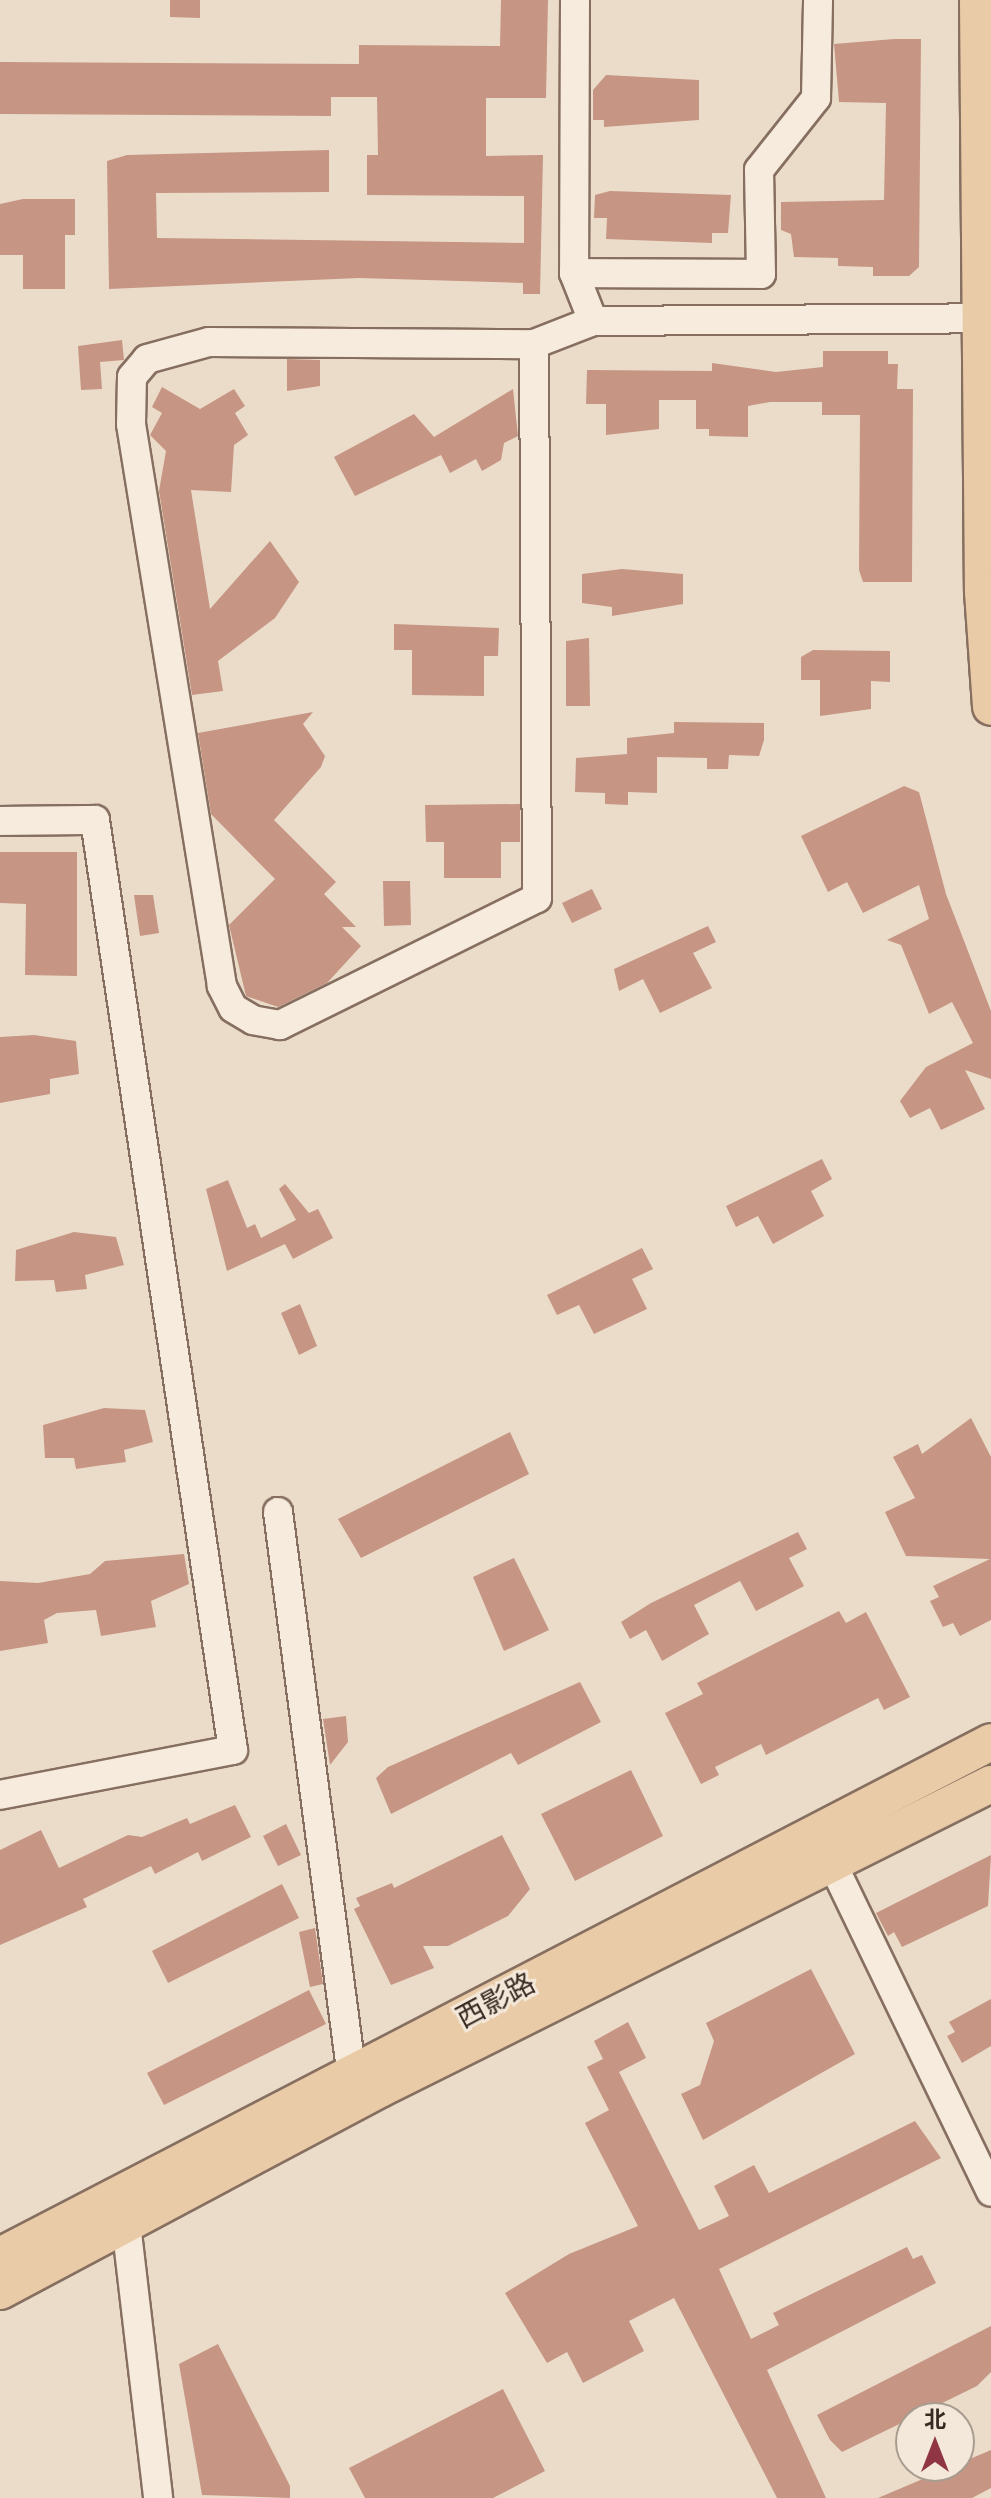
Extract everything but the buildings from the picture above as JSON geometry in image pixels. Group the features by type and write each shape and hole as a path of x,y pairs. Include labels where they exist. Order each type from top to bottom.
{"main road":[{"path":"978,0 986,318 983,592 991,707"},
{"name":"西影路","path":"0,2256 352,2077 991,1742"},
{"name":"西影路","path":"0,2291 991,1784"}],"street":[{"path":"575,0 574,273 593,321"},
{"path":"574,273 761,274 759,170 816,98 818,0"},
{"path":"534,344 537,898 280,1025 253,1020 233,1008 222,986 128,401 132,377 172,347 209,342 534,344 593,321 986,318"},
{"path":"0,821 95,820 233,1750 0,1795"},
{"path":"278,1512 352,2077"},
{"path":"832,1863 991,2192"},
{"path":"126,2224 158,2498"}]}
